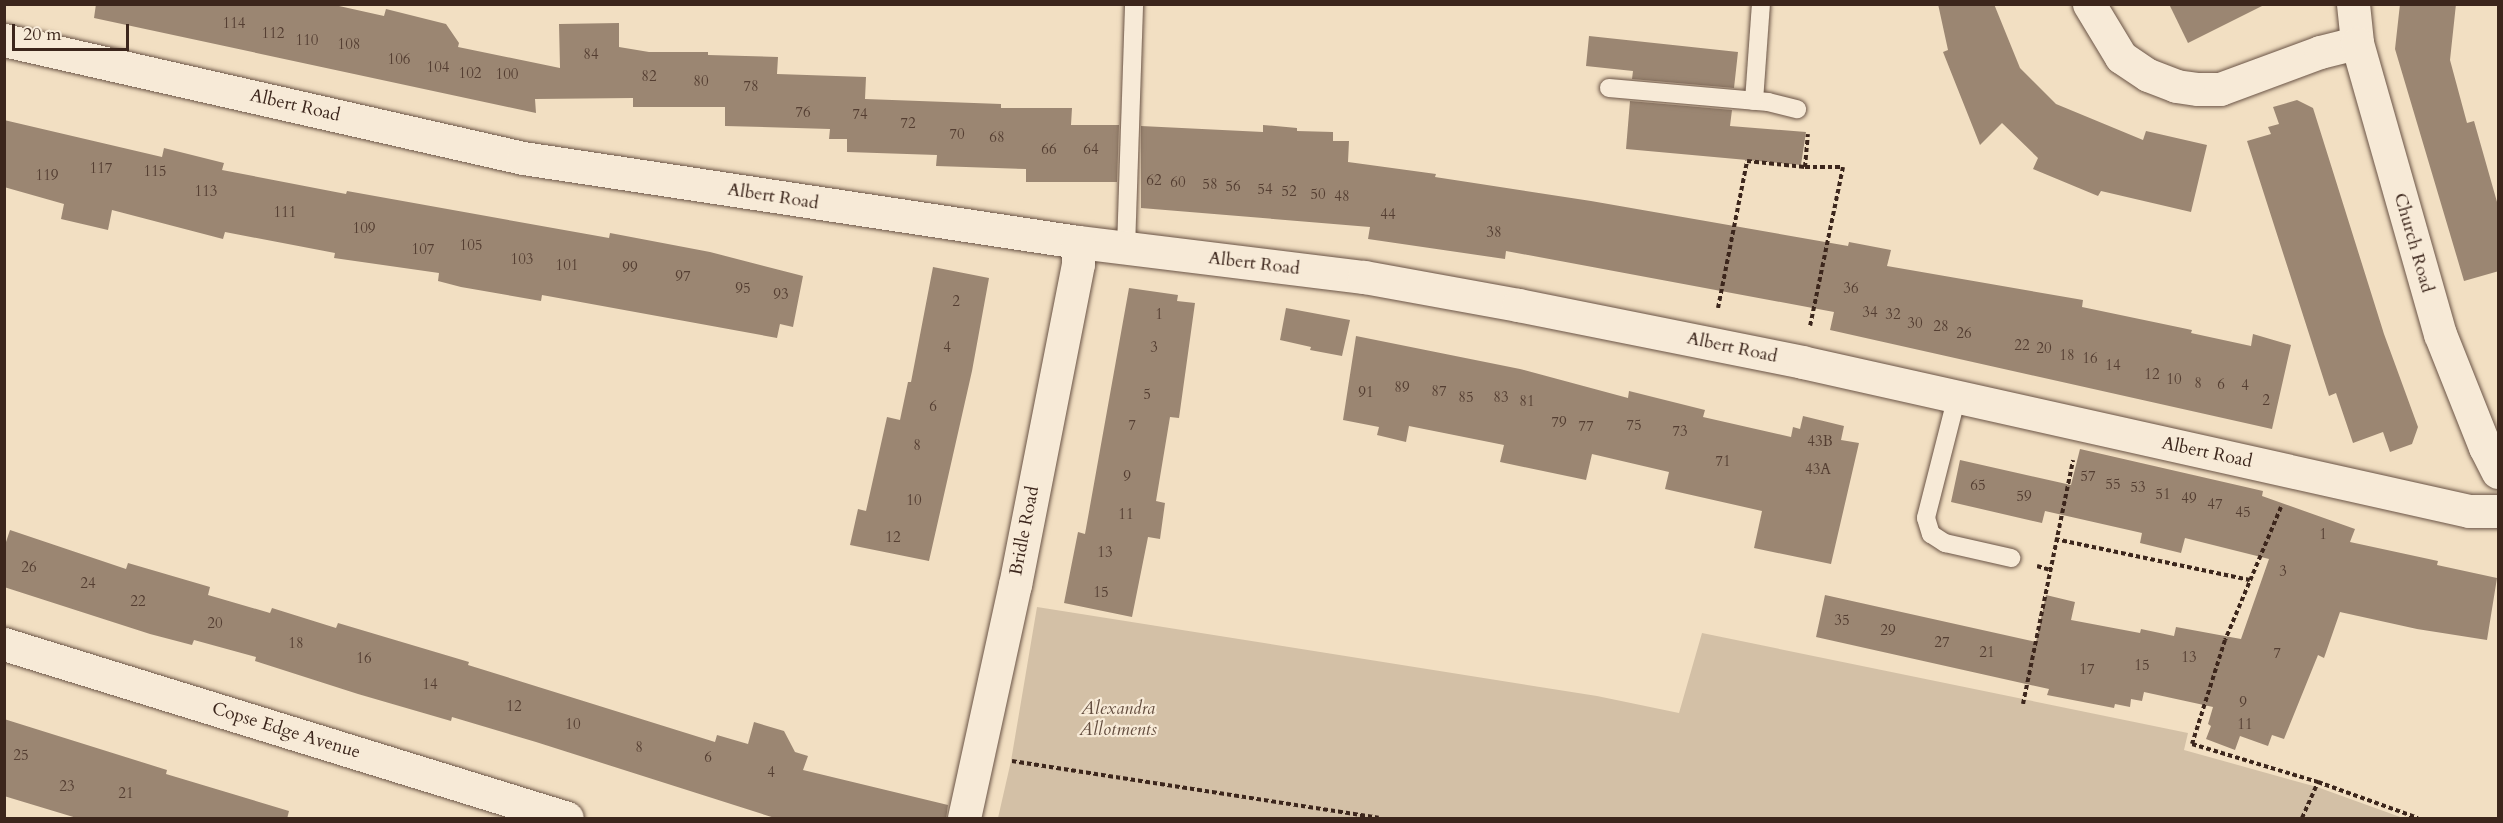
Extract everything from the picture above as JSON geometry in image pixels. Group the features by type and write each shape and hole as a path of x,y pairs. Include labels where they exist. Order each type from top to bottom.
{"street":[{"path":"2089,4 2121,57 2148,75 2176,86 2198,89 2220,88 2320,51 2357,43"},
{"name":"Church Road","path":"2353,4 2357,43 2440,334 2485,447 2499,472"},
{"name":"Albert Road","path":"4,40 523,158 1078,242 1364,277 1802,362 2469,512 2499,511"},
{"name":"Bridle Road","path":"964,819 1078,264 1078,242"},
{"name":"Copse Edge Avenue","path":"4,644 567,819"}],"lane":[{"path":"1126,248 1134,4"},
{"path":"1754,101 1761,4"},
{"path":"1609,88 1754,101 1797,109"},
{"path":"1957,396 1926,518 1931,534 1945,543 2010,558"}],"path":[{"path":"1797,109 1808,132 1804,167"},
{"path":"1711,343 1747,161 1804,167 1843,167 1802,362"},
{"path":"2023,704 2055,539 2081,425"},
{"path":"2299,473 2225,640 2192,744 2318,782 2418,819"},
{"path":"2055,539 2250,580"},
{"path":"978,759 1045,766 1379,819"},
{"path":"2302,819 2318,782"}],"green space":[{"name":"Alexandra Allotments","path":"1037,607 1597,696 1679,713 1702,633 2188,733 2184,750 2317,787 2403,818 998,818 1011,761"}],"building":[{"path":"96,4 330,4 384,16 386,9 446,24 459,43 458,47 560,68 559,24 619,23 619,47 649,52 708,52 708,55 778,57 777,74 866,77 865,99 1001,104 1001,108 1072,108 1071,125 1119,125 1117,182 1026,182 1026,169 936,166 937,155 847,152 847,139 829,139 830,129 725,126 725,107 633,107 633,98 535,99 536,113 94,18"},
{"path":"1938,4 1994,4 2020,68 2056,104 2143,140 2146,131 2207,145 2191,212 2101,191 2098,196 2033,169 2038,158 2002,123 1980,145 1943,52 1948,50"},
{"path":"2169,4 2266,4 2188,43"},
{"path":"2400,4 2456,4 2450,60 2467,123 2474,121 2499,209 2499,271 2464,281 2395,49"},
{"path":"1589,36 1738,52 1734,88 1632,79 1633,71 1586,66"},
{"path":"2297,100 2313,108 2384,334 2418,427 2412,444 2390,452 2383,432 2353,443 2336,393 2329,396 2247,141 2271,134 2268,127 2279,124 2273,107"},
{"path":"1630,101 1732,110 1730,126 1806,132 1801,165 1626,149"},
{"path":"4,120 162,157 164,148 224,163 222,170 346,194 347,191 609,238 610,233 710,252 803,276 793,327 780,324 777,338 542,295 541,301 438,281 439,273 334,258 335,253 225,232 223,239 112,210 108,230 61,219 64,204 4,187"},
{"path":"1263,125 1297,128 1297,131 1333,132 1333,141 1349,141 1348,162 1436,174 1435,177 1591,201 1848,246 1849,242 1891,250 1887,266 2083,300 2082,307 2192,330 2191,333 2251,346 2253,334 2291,345 2272,429 1830,330 1834,312 1506,251 1505,259 1368,239 1370,227 1141,208 1141,126 1263,132"},
{"path":"933,267 989,278 972,371 929,561 850,545 858,509 866,511 887,417 900,420 908,382 911,382"},
{"path":"1129,288 1178,295 1177,301 1195,303 1179,418 1170,417 1156,501 1165,503 1160,539 1148,537 1132,617 1064,603 1078,532 1085,534"},
{"path":"1286,308 1350,320 1342,356 1310,350 1311,347 1280,340"},
{"path":"1356,336 1520,369 1628,398 1629,391 1705,410 1703,417 1791,437 1793,427 1800,429 1803,416 1844,426 1841,440 1859,443 1831,564 1754,548 1762,511 1665,489 1669,472 1592,454 1586,480 1500,462 1504,445 1409,426 1406,442 1377,435 1379,427 1343,420"},
{"path":"2080,449 2263,491 2262,496 2355,529 2350,542 2438,561 2437,565 2497,578 2487,640 2417,629 2340,612 2324,658 2318,655 2284,739 2272,735 2268,746 2240,736 2235,750 2206,739 2211,726 2208,724 2213,707 2144,692 2142,701 2131,699 2130,707 2115,704 2114,708 2047,695 2049,689 1816,637 1825,595 2036,642 2046,595 2075,602 2071,620 2140,633 2141,629 2174,636 2176,627 2241,639 2269,559 2185,538 2181,553 2140,543 2142,533 2045,511 2042,523 1951,502 1960,460 2071,485"},
{"path":"10,530 126,569 128,563 210,587 208,595 270,613 272,608 336,628 338,623 469,662 468,665 715,742 717,735 748,744 754,722 784,731 795,752 808,756 803,770 948,805 946,819 778,819 452,717 451,721 358,694 255,661 256,657 194,640 192,645 150,634 4,587 4,548"},
{"path":"4,719 167,770 166,774 289,811 287,819 80,819 4,796"}]}
